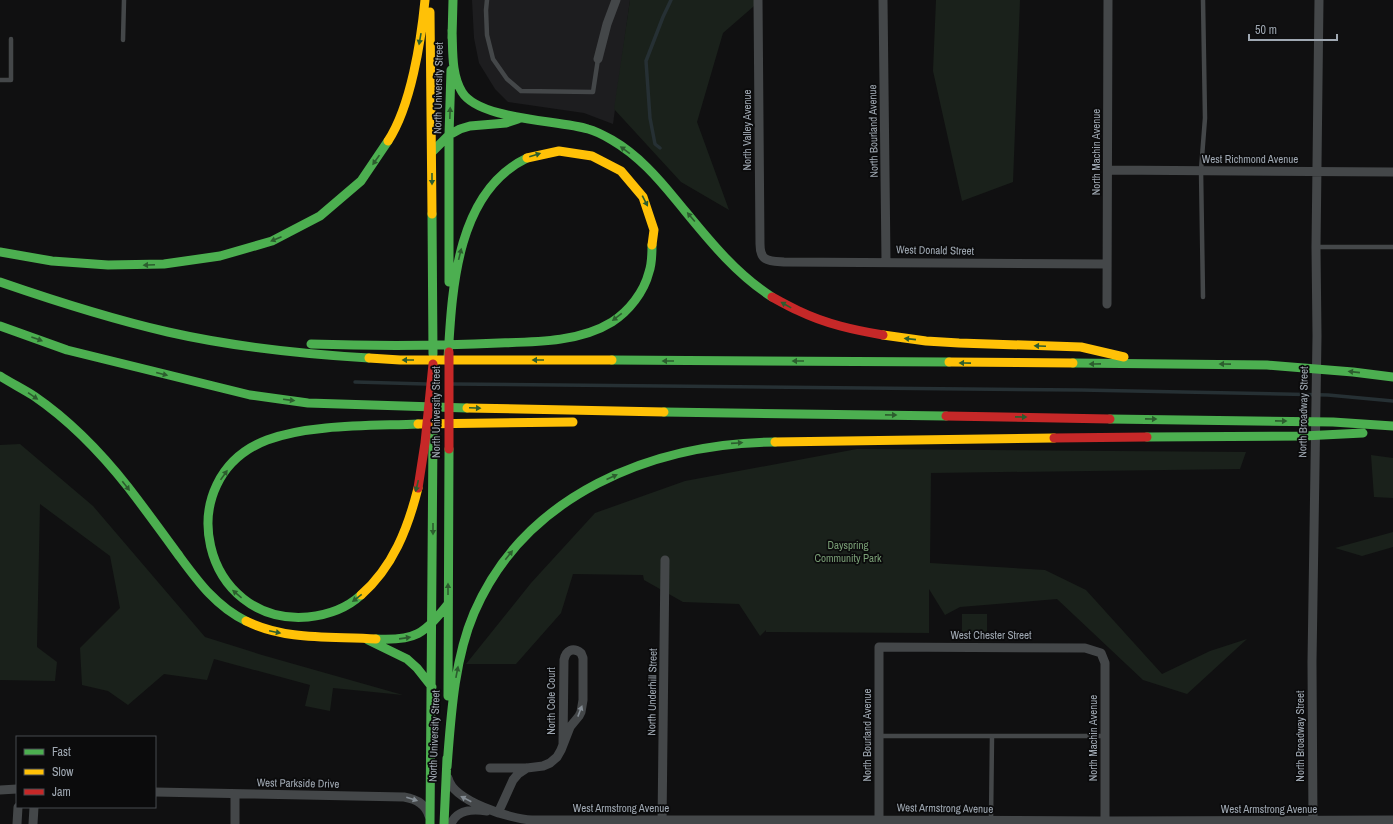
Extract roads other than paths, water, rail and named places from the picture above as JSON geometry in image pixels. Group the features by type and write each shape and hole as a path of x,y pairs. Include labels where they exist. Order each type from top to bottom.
{"main road":[{"path":"0,252 52,261 90,264 171,264 212,258 246,250 278,239 309,223 328,210 354,187 373,165 392,135 399,119 408,89 420,38 425,0"},
{"name":"North University Street","path":"430,0 433,320 433,364 428,448 432,624 430,822"},
{"name":"North University Street","path":"444,824 448,604 448,358 450,320 449,135 452,0"},
{"path":"452,30 456,74 466,98 480,107 521,118 567,123 589,128 614,142 632,154 655,175 725,257 747,279 771,297 790,308 849,328 898,338 968,343 1087,348 1147,363"},
{"path":"432,152 449,135 464,128 506,122 521,118"},
{"path":"180,335 284,343 412,346 515,343 565,337 587,332 604,326 624,312 637,297 648,278 655,249 654,232 649,210 638,189 614,166 600,158 574,151 552,151 531,156 516,163 491,184 480,200 473,214 464,238 458,261 450,320"},
{"path":"0,282 107,316 180,335 224,343 297,353 400,360 837,361 1267,365 1393,377"},
{"path":"0,326 75,352 250,395 308,403 541,410 1333,422 1393,426"},
{"path":"0,376 34,396 57,414 88,442 127,486 201,586 224,609 249,623 271,632 308,637 396,639 413,637 420,634 432,624 448,604"},
{"path":"637,421 852,414"},
{"path":"428,448 420,472 412,509 400,540 380,574 368,588 352,602 339,609 319,616 301,618 282,616 250,604 233,590 224,579 214,559 209,541 208,526 210,502 218,484 233,463 246,451 261,442 279,436 304,431 352,427 409,424 582,422"},
{"path":"446,769 452,699 463,647 478,605 500,567 527,534 562,505 580,493 600,483 649,462 705,447 760,442 1303,436 1393,431"},
{"path":"365,638 407,659 417,668 432,687"}],"street":[{"path":"598,59 607,24 616,0"},
{"name":"North Valley Avenue","path":"758,0 760,244 761,253 764,258"},
{"name":"North Bourland Avenue","path":"883,0 886,262"},
{"name":"North Machin Avenue","path":"1107,304 1108,0"},
{"name":"North Broadway Street","path":"1312,822 1312,662 1317,336 1316,247 1319,0"},
{"name":"West Richmond Avenue","path":"1108,170 1393,172"},
{"name":"West Donald Street","path":"764,258 774,262 1107,264"},
{"name":"North Underhill Street","path":"662,822 665,560"},
{"name":"North Bourland Avenue","path":"879,647 879,822"},
{"name":"West Chester Street","path":"879,647 1085,648 1101,653"},
{"name":"North Cole Court","path":"498,813 512,780 522,770 544,766 558,757 563,746 570,726 581,714 583,705 583,658 581,653 574,650 568,651 564,660 563,746"},
{"name":"North Machin Avenue","path":"1101,653 1105,663 1105,823"},
{"path":"490,768 530,768"},
{"name":"West Armstrong Avenue","path":"446,769 449,784 457,793 466,799 498,813"},
{"path":"0,790 16,789"},
{"name":"West Parkside Drive","path":"156,792 404,797 417,801 425,808 430,822"},
{"path":"235,794 235,824"},
{"path":"17,824 18,808"},
{"path":"33,824 34,808"},
{"name":"West Armstrong Avenue","path":"451,824 456,816 467,810 481,810 519,819 547,822 991,821 1105,823 1393,820"}],"lane":[{"path":"123,40 124,0"},
{"path":"487,0 487,35 493,59 507,79 521,91 593,92 598,59"},
{"path":"1203,0 1205,118 1201,170 1203,297"},
{"path":"0,80 10,80 11,39"},
{"path":"1316,247 1393,247"},
{"path":"879,736 1105,736"},
{"path":"991,821 992,736"}],"waterway":[{"path":"660,148 655,144 650,118 646,61 671,0"},
{"path":"355,382 426,384"},
{"path":"452,384 1081,390 1328,395 1393,401"}],"park label":[{"name":"Dayspring Community Park","path":"848,551"}]}
